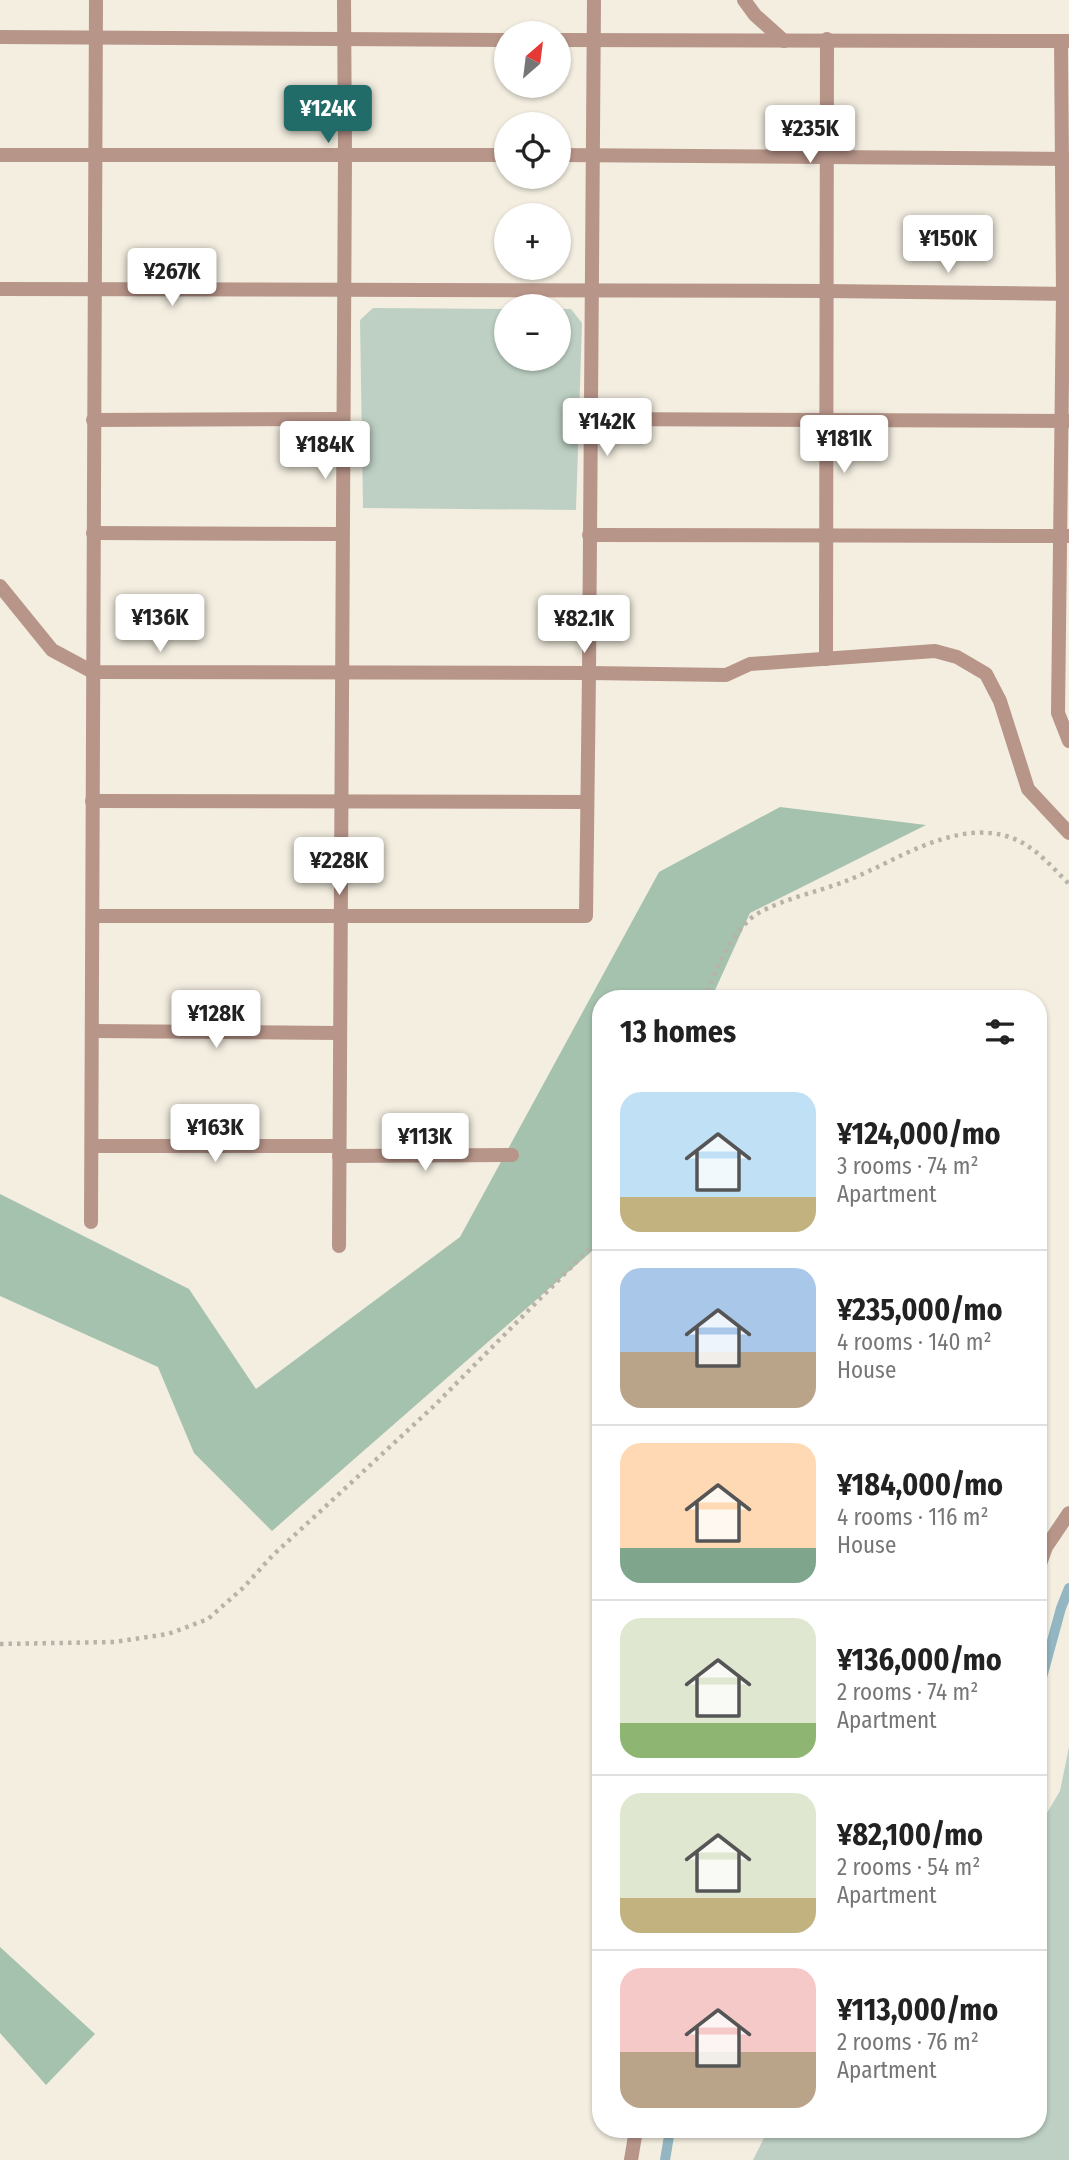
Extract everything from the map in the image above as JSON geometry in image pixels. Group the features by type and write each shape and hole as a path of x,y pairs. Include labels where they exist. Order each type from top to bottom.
{"street":[{"path":"91,1222 96,0"},
{"path":"339,1246 344,0"},
{"path":"93,916 586,916 594,0"},
{"path":"744,0 755,15 783,41"},
{"path":"0,37 494,40"},
{"path":"826,659 827,39"},
{"path":"571,40 1065,41 1064,654 1058,713 1069,741"},
{"path":"0,155 494,155"},
{"path":"571,155 1065,159"},
{"path":"0,289 1066,294"},
{"path":"93,419 343,419"},
{"path":"590,419 1065,421"},
{"path":"93,533 342,534"},
{"path":"589,535 1064,536"},
{"path":"0,586 52,650 93,672 589,673 726,676 750,664 935,651 957,657 986,674 1000,701 1028,789 1069,833"},
{"path":"92,801 587,802"},
{"path":"92,1031 339,1033"},
{"path":"92,1146 512,1155"},
{"path":"1047,1546 1069,1513"},
{"path":"631,2160 635,2138"}],"path":[{"path":"708,990 733,937 757,913 846,881 951,836 988,833 1017,840 1037,852 1069,884"},
{"path":"0,1644 114,1642 168,1634 208,1619 434,1406 592,1248"}],"green space":[{"path":"373,308 494,309 494,371 571,371 571,309 582,323 576,510 363,508 360,320"},
{"path":"780,807 926,825 750,913 715,990 595,990 659,872"},
{"path":"592,995 592,1251 272,1531 194,1453 158,1367 0,1296 0,1194 189,1289 256,1389 460,1237"},
{"path":"1069,1747 1069,2160 753,2160 764,2138 1047,2138 1047,1813 1060,1791"},
{"path":"0,1947 95,2034 46,2085 0,2033"}],"waterway":[{"path":"1047,1659 1069,1588"},
{"path":"665,2160 669,2138"}]}
